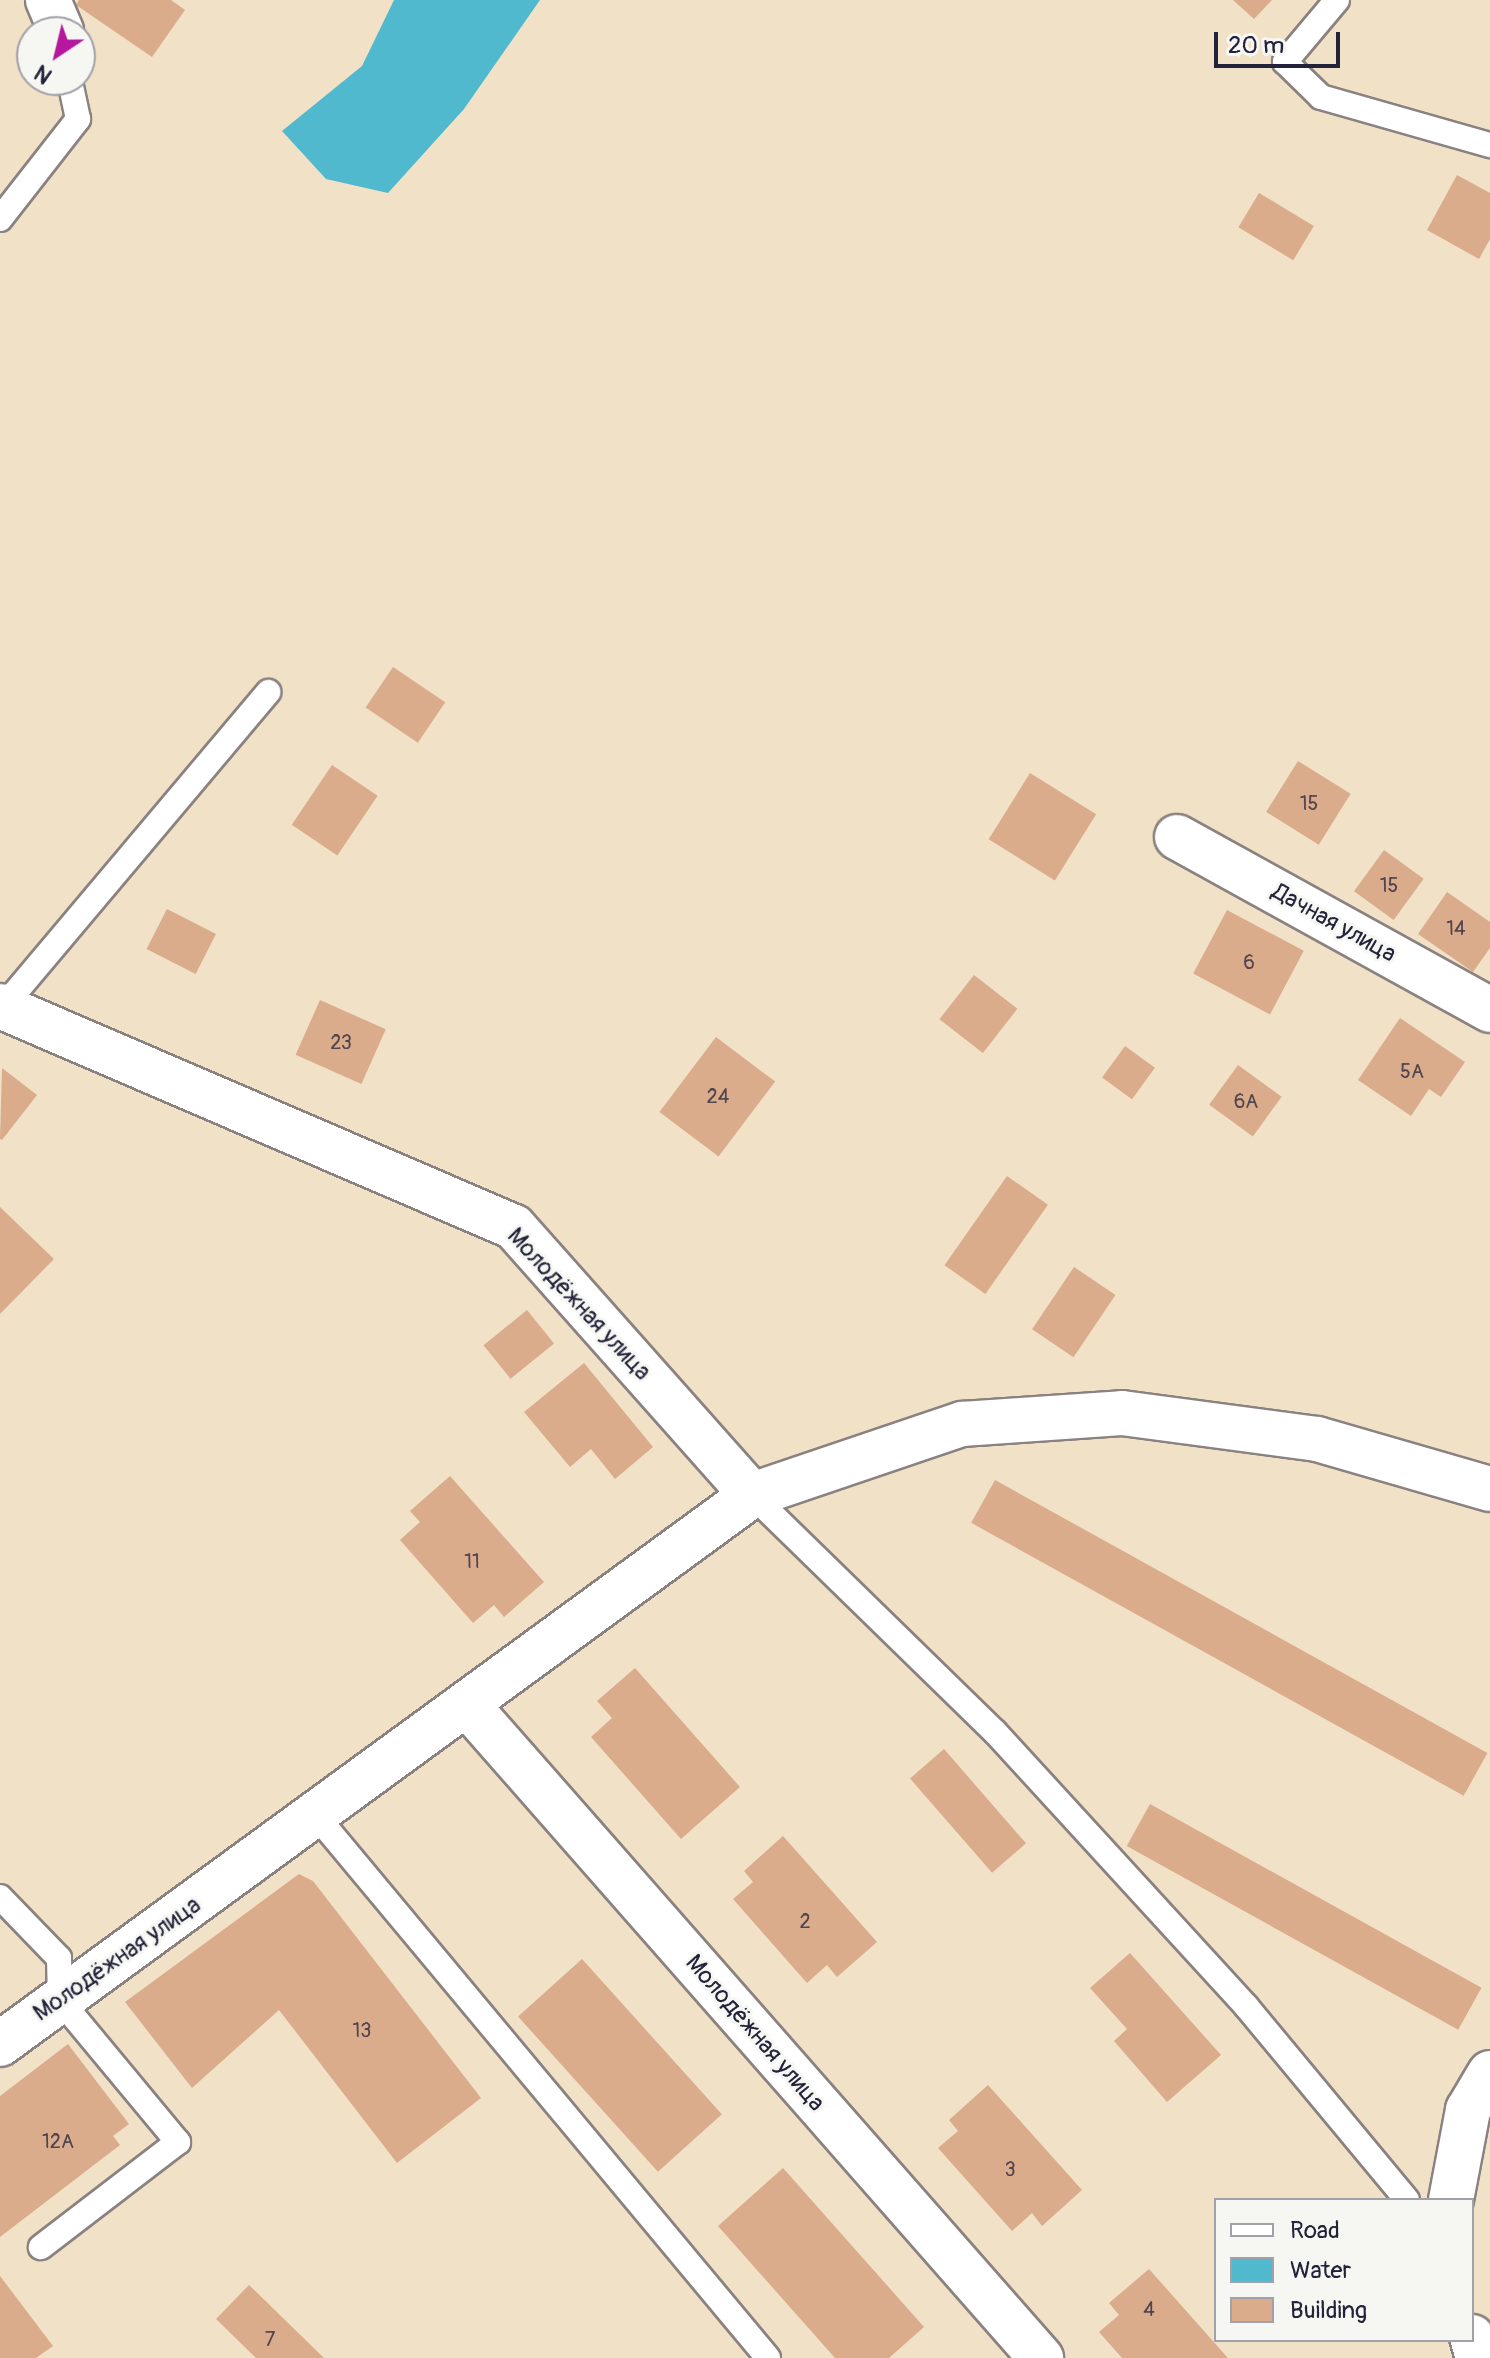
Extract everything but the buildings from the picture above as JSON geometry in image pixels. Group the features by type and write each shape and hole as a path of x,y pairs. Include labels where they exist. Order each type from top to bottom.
{"street":[{"name":"Дачная улица","path":"1177,837 1490,1010"},
{"name":"Молодёжная улица","path":"0,2044 318,1818 752,1495 514,1227 2,1007"},
{"path":"752,1495 962,1424 1122,1413 1317,1439 1490,1489"},
{"name":"Молодёжная улица","path":"469,1707 1041,2358"},
{"path":"1451,2198 1468,2110 1490,2073"}],"lane":[{"path":"1337,0 1285,62 1321,97 1490,145"},
{"path":"0,219 78,119 73,96"},
{"path":"2,1007 268,692"},
{"path":"752,1495 995,1732 1246,2006 1405,2198"},
{"path":"318,1818 768,2358"},
{"path":"0,1897 59,1958 60,2000 178,2142 41,2247"}],"water":[{"path":"394,0 540,0 464,109 388,193 326,179 282,131 362,66"}]}
